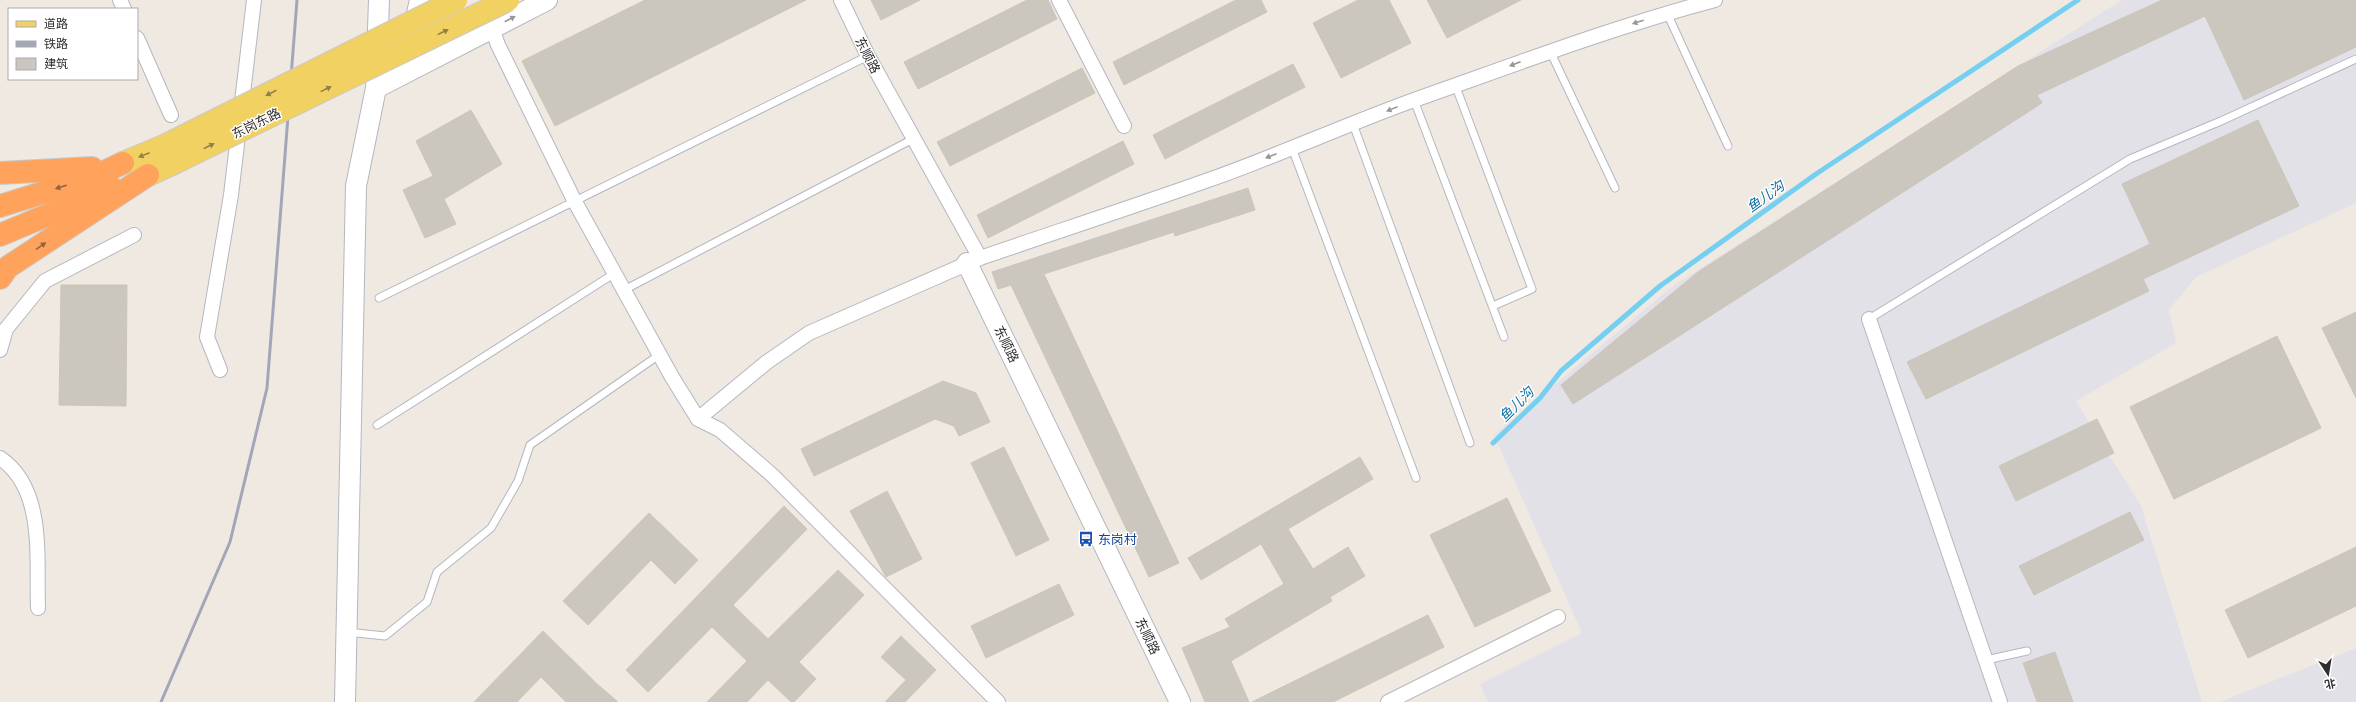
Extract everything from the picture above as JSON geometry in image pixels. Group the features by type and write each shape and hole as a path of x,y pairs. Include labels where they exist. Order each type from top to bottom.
{"highway":[{"path":"0,173 76,170 123,163"},
{"name":"东岗东路","path":"0,206 93,177 123,163"},
{"path":"4,273 148,175"},
{"name":"东岗东路","path":"0,235 81,200 148,175"},
{"path":"0,248 81,200"}],"main road":[{"name":"东岗东路","path":"148,175 169,155 456,0"},
{"name":"东岗东路","path":"123,163 169,155 508,0"}],"street":[{"path":"220,370 207,337 231,195 254,0"},
{"path":"404,71 420,0"},
{"path":"376,88 404,71 547,0"},
{"name":"东顺路","path":"841,0 868,56 913,139 973,260 1180,702"},
{"path":"1059,0 1124,126"},
{"path":"698,419 767,362 809,333 973,260 1217,177 1414,100 1456,87 1550,51 1667,13 1715,0"},
{"path":"345,702 356,186 376,88 384,2"},
{"path":"492,28 498,45 575,202 659,354 698,419 720,430 772,475 998,702"},
{"path":"138,40 171,115"},
{"path":"0,350 6,329 46,281 134,235"},
{"path":"1869,319 2000,702"},
{"path":"0,458 18,474 31,501 35,516 38,608"},
{"path":"1388,702 1558,617"}],"lane":[{"path":"1667,13 1728,146"},
{"path":"1550,51 1614,188"},
{"path":"378,298 868,56"},
{"path":"1869,319 2130,160 2222,121 2356,59"},
{"path":"1456,87 1532,289 1493,306"},
{"path":"1414,100 1504,337"},
{"path":"1354,124 1470,443"},
{"path":"624,290 913,139"},
{"path":"1292,148 1416,478"},
{"path":"377,425 615,273"},
{"path":"347,632 385,636 427,602 437,572 491,528 518,481 530,445 659,354"},
{"path":"1986,660 2026,651"}],"shaded area":[{"path":"2122,0 2356,0 2356,203 2196,277 2169,310 2176,343 2076,401 2141,506 2202,702 1488,702 1480,684 1582,633 1494,435 1674,285"},
{"path":"2356,648 2356,702 2220,702"}],"building":[{"path":"645,0 806,0 555,126 522,61"},
{"path":"871,0 920,0 881,20"},
{"path":"1027,0 1048,0 1057,19 918,89 904,62"},
{"path":"1236,0 1261,0 1267,12 1124,85 1113,62"},
{"path":"1358,0 1389,0 1411,43 1341,78 1313,23"},
{"path":"1427,0 1521,0 1447,38"},
{"path":"2162,0 2356,0 2356,47 2244,100 2205,16 2037,95 2042,103 1573,404 1561,385 1698,272 2018,66"},
{"path":"1293,64 1305,87 1165,159 1153,135"},
{"path":"1082,68 1095,93 950,166 937,142"},
{"path":"471,110 502,164 444,199 456,224 425,238 403,190 433,176 416,141"},
{"path":"2258,120 2299,206 2143,279 2149,291 1926,399 1907,362 2150,244 2122,184"},
{"path":"1123,141 1134,164 988,238 977,215"},
{"path":"1248,188 1255,210 1175,236 1174,232 1044,274 1179,563 1149,577 1011,285 998,289 992,272"},
{"path":"61,285 127,285 126,406 59,405"},
{"path":"2356,312 2356,398 2322,328"},
{"path":"2277,336 2321,428 2174,499 2130,407"},
{"path":"943,381 976,393 990,422 959,436 954,426 935,419 814,476 801,449"},
{"path":"2097,419 2114,453 2016,501 1999,466"},
{"path":"1004,447 1049,540 1016,556 971,463"},
{"path":"1360,457 1373,479 1288,529 1313,569 1348,547 1365,576 1330,597 1332,601 1231,661 1249,702 1205,702 1182,648 1230,627 1225,619 1284,584 1261,544 1201,580 1188,558"},
{"path":"887,491 922,559 886,577 850,511"},
{"path":"1507,498 1551,591 1475,627 1430,535"},
{"path":"784,506 807,529 733,605 768,639 838,570 864,595 799,662 816,679 794,702 791,702 768,680 747,702 707,702 747,661 712,627 648,692 626,670"},
{"path":"2130,512 2144,540 2034,595 2019,566"},
{"path":"649,513 698,560 675,584 651,560 588,625 563,601"},
{"path":"2356,547 2356,606 2248,658 2225,610"},
{"path":"1059,584 1074,615 986,658 971,626"},
{"path":"1428,615 1444,647 1333,702 1252,702"},
{"path":"543,631 596,683 618,702 566,702 541,677 517,702 474,702"},
{"path":"901,636 936,670 905,702 885,702 906,680 881,657"},
{"path":"2055,652 2073,702 2037,702 2023,663"}],"waterway":[{"name":"鱼儿沟","path":"1493,443 1540,398 1561,371 1660,286 1816,174 2078,0"}],"railway":[{"path":"161,702 230,542 267,388 297,0"}],"place":[{"name":"东岗村","path":"1086,539"}]}
